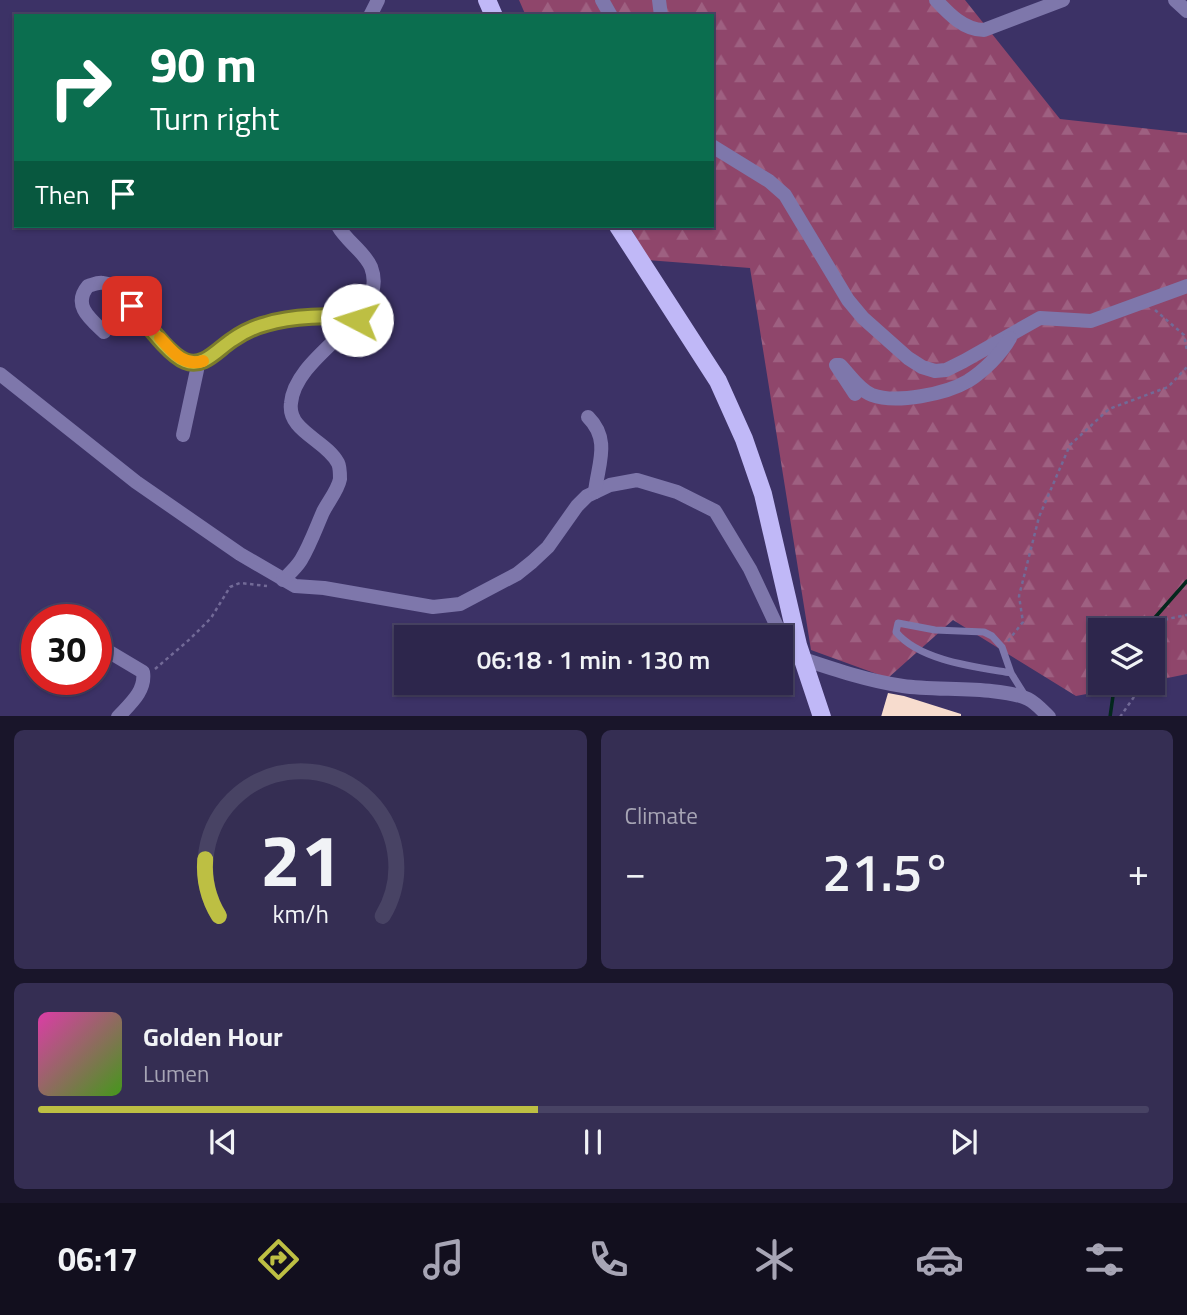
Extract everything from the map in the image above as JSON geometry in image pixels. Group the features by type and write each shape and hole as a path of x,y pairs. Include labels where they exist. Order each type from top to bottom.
{"main road":[{"path":"619,228 718,380 744,439 763,494 801,652 822,716"}],"street":[{"path":"936,0 958,21 977,30 993,29 1063,0"},
{"path":"1175,0 1187,11"},
{"path":"714,147 769,181 785,195 848,300 908,358 922,368 935,372 946,370 1040,318 1091,321 1187,286"},
{"path":"276,583 299,563 340,480 338,463 329,451 299,427 290,411 295,388 305,370 324,348 357,320 371,293 372,270 368,261 339,228"},
{"path":"104,332 85,313 81,299 88,286 105,283 121,291 146,323 186,362 197,363 205,360 247,331 268,323 343,317 357,320"},
{"path":"855,394 835,365 840,365 869,394 886,399 904,398 939,391 970,380 999,353 1012,335"},
{"path":"183,435 197,363"},
{"path":"0,374 136,482 240,554 276,583 303,588 324,588 433,607 460,604 517,574 533,562 548,547 577,506 595,492 625,480 637,480 677,492 715,510 750,569 780,633 801,652 847,674 902,686 942,691 1000,692 1027,698 1049,716"},
{"path":"588,417 599,431 601,445 595,492"},
{"path":"112,653 143,672 144,678 141,691 118,716"}],"lane":[{"path":"1012,673 959,664 937,656 901,639 895,632 896,626 898,623 935,630 984,632 1002,647 1012,673 1027,698"}],"path":[{"path":"1144,302 1184,335 1187,351"},
{"path":"1002,647 1023,622 1019,596 1039,517 1070,445 1110,410 1168,387 1187,366"},
{"path":"144,678 211,618 230,587 240,583 276,583"},
{"path":"1165,622 1187,615"},
{"path":"1120,716 1135,695"}],"green space":[{"path":"519,0 965,0 1060,119 1187,133 1187,674 1165,679 1165,618 1088,618 1088,694 1076,696 953,620 888,678 811,650 750,268 647,260 631,228 714,228 714,14 525,14"}],"building":[{"path":"888,693 961,714 961,716 881,716"}],"waterway":[{"path":"1155,618 1187,581"},
{"path":"1110,716 1113,695"}],"slow traffic":[{"path":"160,338 186,362 203,361"}],"route":[{"path":"132,306 179,358 191,363 205,360 247,331 268,323 310,318 343,317 357,320"}]}
